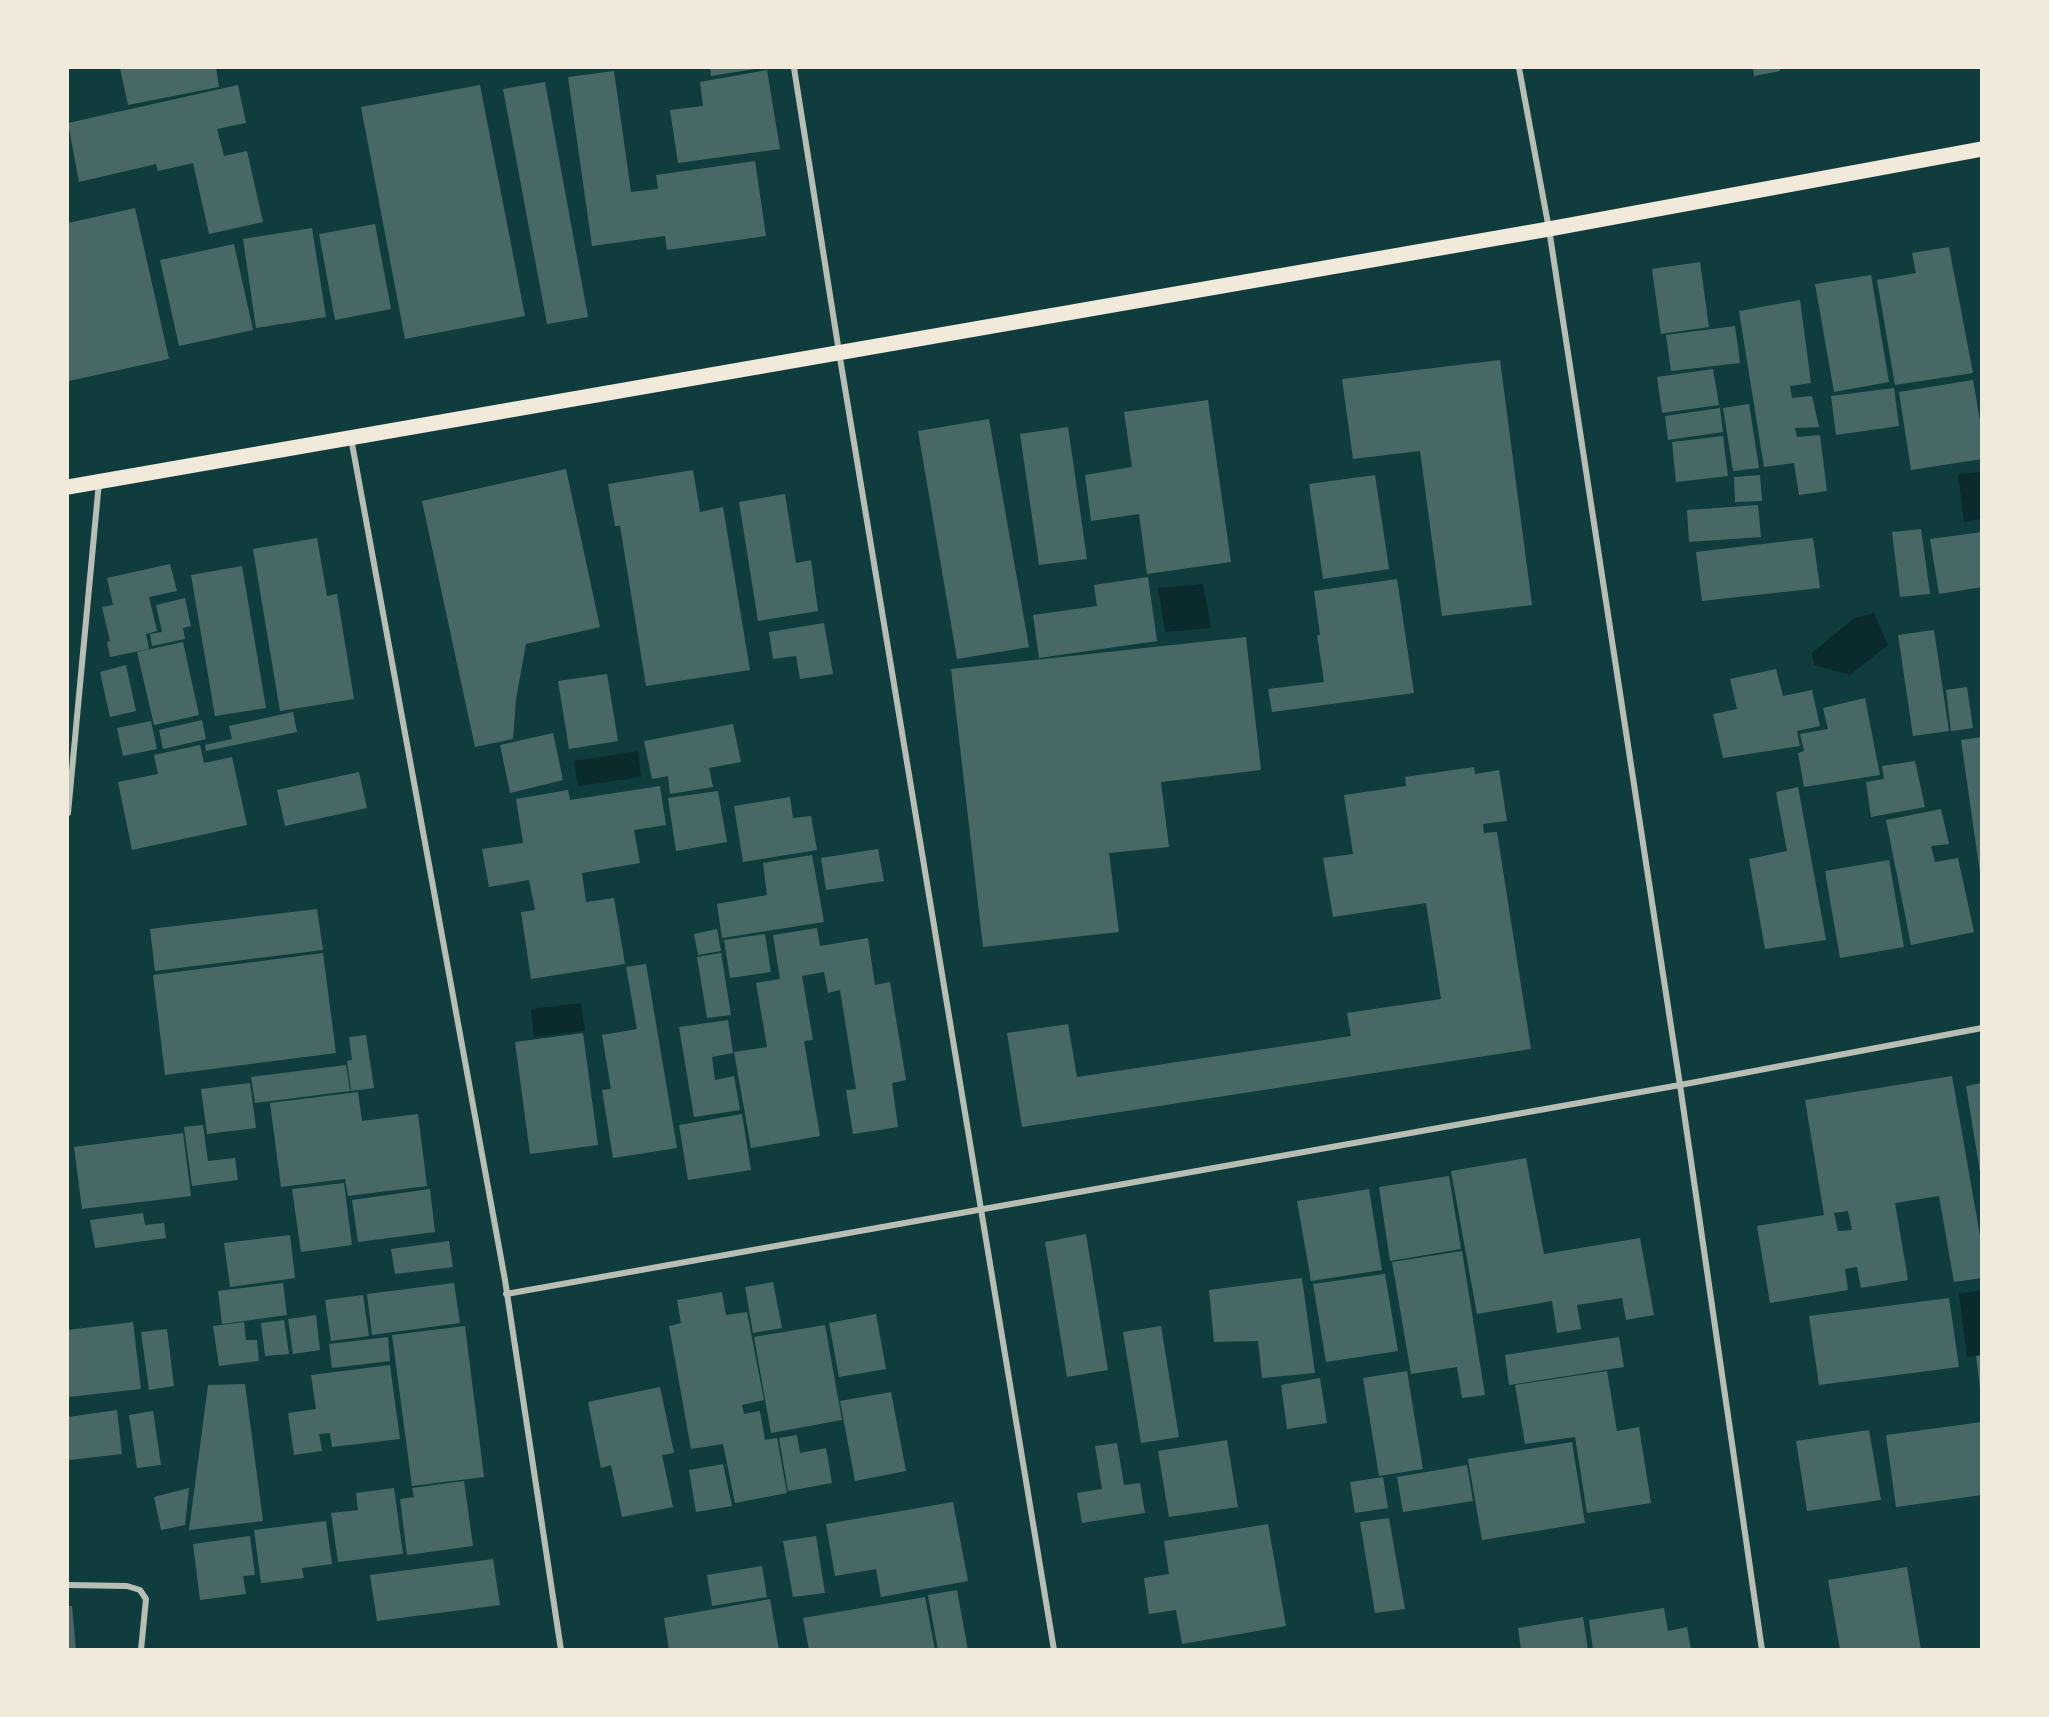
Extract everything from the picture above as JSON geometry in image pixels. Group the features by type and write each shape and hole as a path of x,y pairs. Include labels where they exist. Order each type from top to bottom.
{"main road":[{"path":"68,487 1549,229 1982,149"}],"street":[{"path":"794,68 838,352 1054,1650"},
{"path":"1519,68 1549,229 1680,1085 1762,1650"},
{"path":"351,437 506,1294 561,1650"},
{"path":"68,813 99,481"},
{"path":"506,1294 1680,1085 1982,1028"},
{"path":"68,1586 127,1586 140,1590 146,1599 141,1650"}],"water":[{"path":"1981,472 1981,519 1964,522 1958,474"},
{"path":"1203,584 1211,628 1165,632 1158,588"},
{"path":"1874,613 1888,645 1850,675 1814,665 1812,653 1854,618"},
{"path":"638,751 641,777 578,786 574,761"},
{"path":"581,1003 585,1031 534,1037 531,1009"},
{"path":"1981,1290 1981,1355 1967,1357 1959,1294"}],"building":[{"path":"120,68 216,68 219,87 128,105"},
{"path":"710,68 754,68 755,69 711,76"},
{"path":"1753,68 1780,68 1780,71 1754,76"},
{"path":"767,70 780,149 678,163 670,110 703,106 700,82"},
{"path":"614,71 631,192 658,189 656,175 755,161 766,236 667,250 665,236 592,246 568,77"},
{"path":"545,82 588,317 547,324 503,89"},
{"path":"238,85 246,123 217,129 224,156 247,151 263,222 209,234 193,163 158,171 156,164 79,182 68,123"},
{"path":"480,85 525,316 405,339 361,107"},
{"path":"135,208 169,359 69,381 68,223"},
{"path":"375,224 391,309 335,320 319,234"},
{"path":"312,228 326,317 256,328 243,239"},
{"path":"234,244 253,330 179,346 160,260"},
{"path":"1949,247 1973,373 1895,385 1877,280 1916,273 1912,253"},
{"path":"1700,262 1709,327 1661,334 1652,269"},
{"path":"1871,275 1889,382 1834,392 1815,284"},
{"path":"1800,300 1811,383 1790,386 1792,398 1812,396 1819,427 1795,428 1797,437 1820,435 1827,491 1799,495 1794,463 1764,467 1739,311"},
{"path":"1735,326 1740,363 1671,371 1666,335"},
{"path":"1500,360 1532,605 1442,616 1420,451 1353,459 1342,379"},
{"path":"1713,369 1719,405 1662,413 1657,377"},
{"path":"1973,380 1982,432 1982,459 1911,470 1899,392"},
{"path":"1894,388 1899,426 1836,435 1831,396"},
{"path":"1208,400 1231,562 1147,574 1139,514 1091,521 1085,475 1132,467 1124,412"},
{"path":"1749,404 1759,468 1733,471 1723,408"},
{"path":"1720,408 1723,432 1668,440 1665,416"},
{"path":"989,419 1029,647 957,659 918,431"},
{"path":"1068,427 1087,559 1039,565 1020,434"},
{"path":"1723,436 1728,476 1676,482 1672,442"},
{"path":"566,469 600,627 526,644 516,699 513,739 475,747 422,501"},
{"path":"693,470 700,512 723,507 750,670 646,686 620,526 615,526 608,484"},
{"path":"1375,475 1389,569 1323,579 1309,484"},
{"path":"1760,475 1762,501 1735,502 1734,477"},
{"path":"785,494 796,563 811,560 818,611 758,621 739,502"},
{"path":"1758,505 1761,537 1689,542 1687,510"},
{"path":"1921,529 1930,594 1900,597 1892,532"},
{"path":"1982,532 1982,587 1939,594 1930,539"},
{"path":"317,538 327,596 337,594 354,699 280,711 253,549"},
{"path":"1813,538 1820,588 1702,601 1696,552"},
{"path":"170,564 177,591 149,597 157,631 146,634 149,649 110,657 107,642 110,641 102,607 113,605 107,578"},
{"path":"242,566 266,708 215,716 191,575"},
{"path":"1148,577 1157,641 1039,658 1033,615 1097,606 1094,585"},
{"path":"1397,579 1414,693 1272,712 1268,689 1324,682 1317,635 1320,635 1314,591"},
{"path":"185,598 191,626 183,628 185,639 152,646 150,634 162,632 156,605"},
{"path":"824,623 833,674 800,679 796,656 773,659 769,632"},
{"path":"1934,630 1949,731 1913,736 1898,635"},
{"path":"1246,637 1261,770 1161,782 1169,847 1109,853 1119,932 983,947 951,669"},
{"path":"183,642 199,715 154,725 137,652"},
{"path":"126,665 136,711 110,717 100,672"},
{"path":"1776,669 1783,696 1812,690 1820,726 1797,731 1800,746 1723,758 1713,714 1737,709 1730,679"},
{"path":"607,674 618,741 569,749 558,681"},
{"path":"1967,687 1973,728 1951,731 1946,690"},
{"path":"1865,698 1880,775 1804,787 1798,753 1804,751 1800,734 1828,729 1823,708"},
{"path":"293,712 297,732 206,751 205,745 232,739 229,726"},
{"path":"202,720 206,739 163,749 159,730"},
{"path":"151,721 157,749 123,756 117,728"},
{"path":"733,724 741,762 709,768 713,787 670,794 668,776 652,779 644,741"},
{"path":"553,733 563,780 510,793 500,745"},
{"path":"1982,737 1982,873 1980,873 1961,740"},
{"path":"200,745 204,763 232,757 247,825 132,850 118,782 158,774 154,755"},
{"path":"1915,761 1925,807 1871,817 1866,782 1884,779 1882,766"},
{"path":"1474,767 1475,774 1499,770 1507,821 1483,824 1484,833 1497,832 1531,1049 1022,1127 1007,1033 1068,1024 1077,1077 1351,1036 1347,1013 1441,999 1426,903 1333,917 1323,858 1353,854 1344,795 1406,786 1405,777"},
{"path":"359,772 367,808 285,826 277,790"},
{"path":"660,786 666,825 634,830 640,863 582,873 586,902 614,898 625,964 531,979 521,912 535,910 529,880 489,887 482,849 523,843 516,799 568,790 570,800"},
{"path":"1798,787 1826,940 1765,949 1749,859 1787,851 1776,792"},
{"path":"718,791 727,842 676,851 668,798"},
{"path":"790,797 793,818 811,816 817,850 743,862 734,806"},
{"path":"1941,809 1949,844 1931,846 1935,862 1958,858 1974,932 1911,945 1886,820"},
{"path":"878,849 884,881 826,890 821,858"},
{"path":"812,855 824,922 722,938 717,904 767,895 763,863"},
{"path":"1889,860 1904,947 1840,958 1825,871"},
{"path":"317,909 323,950 155,971 150,929"},
{"path":"817,928 820,946 868,938 875,985 890,982 906,1080 892,1083 898,1127 853,1134 846,1090 856,1089 840,990 828,993 824,972 802,976 813,1040 804,1041 820,1136 751,1148 734,1052 767,1047 756,983 780,979 773,935"},
{"path":"717,929 721,951 698,955 694,934"},
{"path":"765,934 771,972 730,978 724,940"},
{"path":"323,953 336,1053 165,1075 153,975"},
{"path":"721,953 731,1015 707,1018 697,957"},
{"path":"646,964 677,1148 613,1158 602,1090 611,1089 602,1035 637,1029 626,967"},
{"path":"728,1020 733,1053 712,1057 715,1080 734,1076 740,1110 694,1117 679,1027"},
{"path":"583,1033 598,1145 530,1154 515,1042"},
{"path":"366,1035 374,1088 351,1091 347,1061 352,1060 349,1037"},
{"path":"346,1065 350,1091 255,1103 251,1077"},
{"path":"1952,1076 1982,1247 1982,1278 1954,1282 1939,1196 1895,1203 1908,1280 1861,1288 1857,1267 1845,1269 1848,1290 1770,1303 1757,1226 1824,1215 1805,1100","holes":["1848,1211 1852,1230 1838,1231 1834,1213"]},
{"path":"250,1083 256,1128 207,1134 201,1089"},
{"path":"1982,1083 1982,1172 1980,1172 1966,1086"},
{"path":"358,1092 362,1121 418,1114 427,1186 348,1196 345,1179 281,1187 270,1103"},
{"path":"742,1114 751,1170 688,1180 679,1125"},
{"path":"203,1125 208,1161 235,1158 238,1180 192,1186 184,1127"},
{"path":"183,1133 191,1196 82,1209 74,1147"},
{"path":"1526,1158 1544,1254 1640,1238 1654,1315 1626,1320 1622,1298 1577,1305 1581,1329 1557,1333 1552,1301 1477,1314 1451,1171"},
{"path":"1449,1176 1461,1249 1390,1261 1379,1187"},
{"path":"344,1183 352,1245 301,1252 292,1189"},
{"path":"430,1189 435,1232 358,1242 352,1200"},
{"path":"1369,1189 1382,1270 1311,1281 1297,1201"},
{"path":"143,1213 145,1225 164,1223 166,1238 95,1248 90,1220"},
{"path":"1086,1234 1108,1370 1067,1377 1045,1242"},
{"path":"290,1235 295,1278 230,1287 224,1243"},
{"path":"449,1241 453,1267 395,1274 391,1249"},
{"path":"1462,1251 1485,1395 1462,1398 1457,1367 1411,1374 1392,1262"},
{"path":"1385,1274 1398,1351 1326,1362 1313,1284"},
{"path":"1302,1278 1315,1373 1262,1378 1258,1341 1214,1342 1209,1290"},
{"path":"773,1282 782,1328 753,1333 745,1287"},
{"path":"283,1283 287,1315 222,1324 218,1291"},
{"path":"454,1283 460,1323 372,1335 367,1294"},
{"path":"722,1292 726,1315 747,1312 764,1400 742,1405 744,1414 760,1411 765,1440 777,1438 787,1493 735,1503 723,1444 691,1449 669,1326 681,1323 677,1300"},
{"path":"363,1295 369,1336 331,1341 325,1300"},
{"path":"1949,1298 1959,1367 1819,1385 1809,1316"},
{"path":"876,1314 886,1369 839,1377 829,1323"},
{"path":"316,1315 320,1350 293,1354 288,1319"},
{"path":"284,1320 289,1354 265,1356 261,1323"},
{"path":"133,1322 141,1389 68,1397 68,1330"},
{"path":"244,1322 246,1340 257,1340 259,1361 219,1366 213,1326"},
{"path":"825,1325 842,1420 771,1433 754,1337"},
{"path":"465,1326 484,1477 412,1486 392,1335"},
{"path":"1161,1326 1179,1437 1141,1443 1123,1332"},
{"path":"167,1329 174,1386 149,1390 141,1332"},
{"path":"388,1337 390,1361 332,1368 329,1344"},
{"path":"1619,1337 1624,1367 1509,1385 1505,1355"},
{"path":"1982,1355 1982,1387 1980,1387 1976,1356"},
{"path":"390,1365 400,1439 332,1447 330,1433 319,1434 322,1451 294,1455 288,1413 316,1409 311,1375"},
{"path":"1407,1371 1423,1469 1379,1476 1363,1378"},
{"path":"1607,1371 1617,1431 1639,1427 1651,1503 1587,1513 1575,1437 1525,1444 1515,1385"},
{"path":"1320,1378 1327,1423 1287,1429 1281,1385"},
{"path":"245,1384 263,1521 189,1530 208,1385"},
{"path":"660,1387 674,1453 662,1455 673,1507 622,1517 611,1465 601,1468 588,1402"},
{"path":"891,1392 906,1471 855,1481 840,1401"},
{"path":"117,1410 122,1454 69,1460 68,1417"},
{"path":"153,1411 161,1465 137,1468 129,1415"},
{"path":"1982,1422 1982,1495 1896,1507 1886,1435"},
{"path":"1869,1430 1881,1500 1807,1511 1796,1441"},
{"path":"797,1435 800,1453 826,1448 832,1483 788,1491 779,1438"},
{"path":"1227,1440 1238,1507 1169,1517 1158,1451"},
{"path":"1572,1442 1585,1523 1482,1540 1468,1459"},
{"path":"1117,1443 1124,1485 1140,1483 1145,1513 1082,1523 1077,1493 1102,1489 1095,1446"},
{"path":"723,1464 732,1506 696,1512 689,1470"},
{"path":"1467,1465 1473,1501 1403,1512 1397,1477"},
{"path":"1383,1477 1388,1508 1355,1513 1350,1482"},
{"path":"464,1481 473,1546 407,1555 400,1499 414,1497 412,1488"},
{"path":"189,1488 185,1525 161,1530 154,1497"},
{"path":"394,1488 403,1554 338,1562 331,1513 358,1510 356,1493"},
{"path":"953,1502 968,1581 881,1597 876,1569 835,1576 826,1524"},
{"path":"1389,1518 1405,1609 1375,1613 1360,1522"},
{"path":"326,1521 332,1564 302,1568 304,1578 261,1583 254,1530"},
{"path":"1268,1524 1286,1626 1182,1644 1176,1610 1149,1614 1144,1578 1169,1574 1164,1541"},
{"path":"250,1536 255,1575 243,1576 246,1594 200,1600 193,1544"},
{"path":"816,1536 825,1593 793,1597 783,1541"},
{"path":"493,1559 500,1605 377,1621 370,1575"},
{"path":"762,1566 767,1597 712,1606 707,1575"},
{"path":"1907,1567 1921,1650 1840,1650 1828,1580"},
{"path":"957,1590 968,1650 938,1650 928,1595"},
{"path":"925,1597 935,1650 809,1650 803,1618"},
{"path":"770,1599 779,1650 669,1650 664,1618"},
{"path":"68,1606 72,1606 76,1650 68,1650"},
{"path":"1664,1608 1668,1631 1687,1627 1691,1650 1593,1650 1589,1620"},
{"path":"1583,1617 1588,1650 1521,1650 1518,1628"}]}
